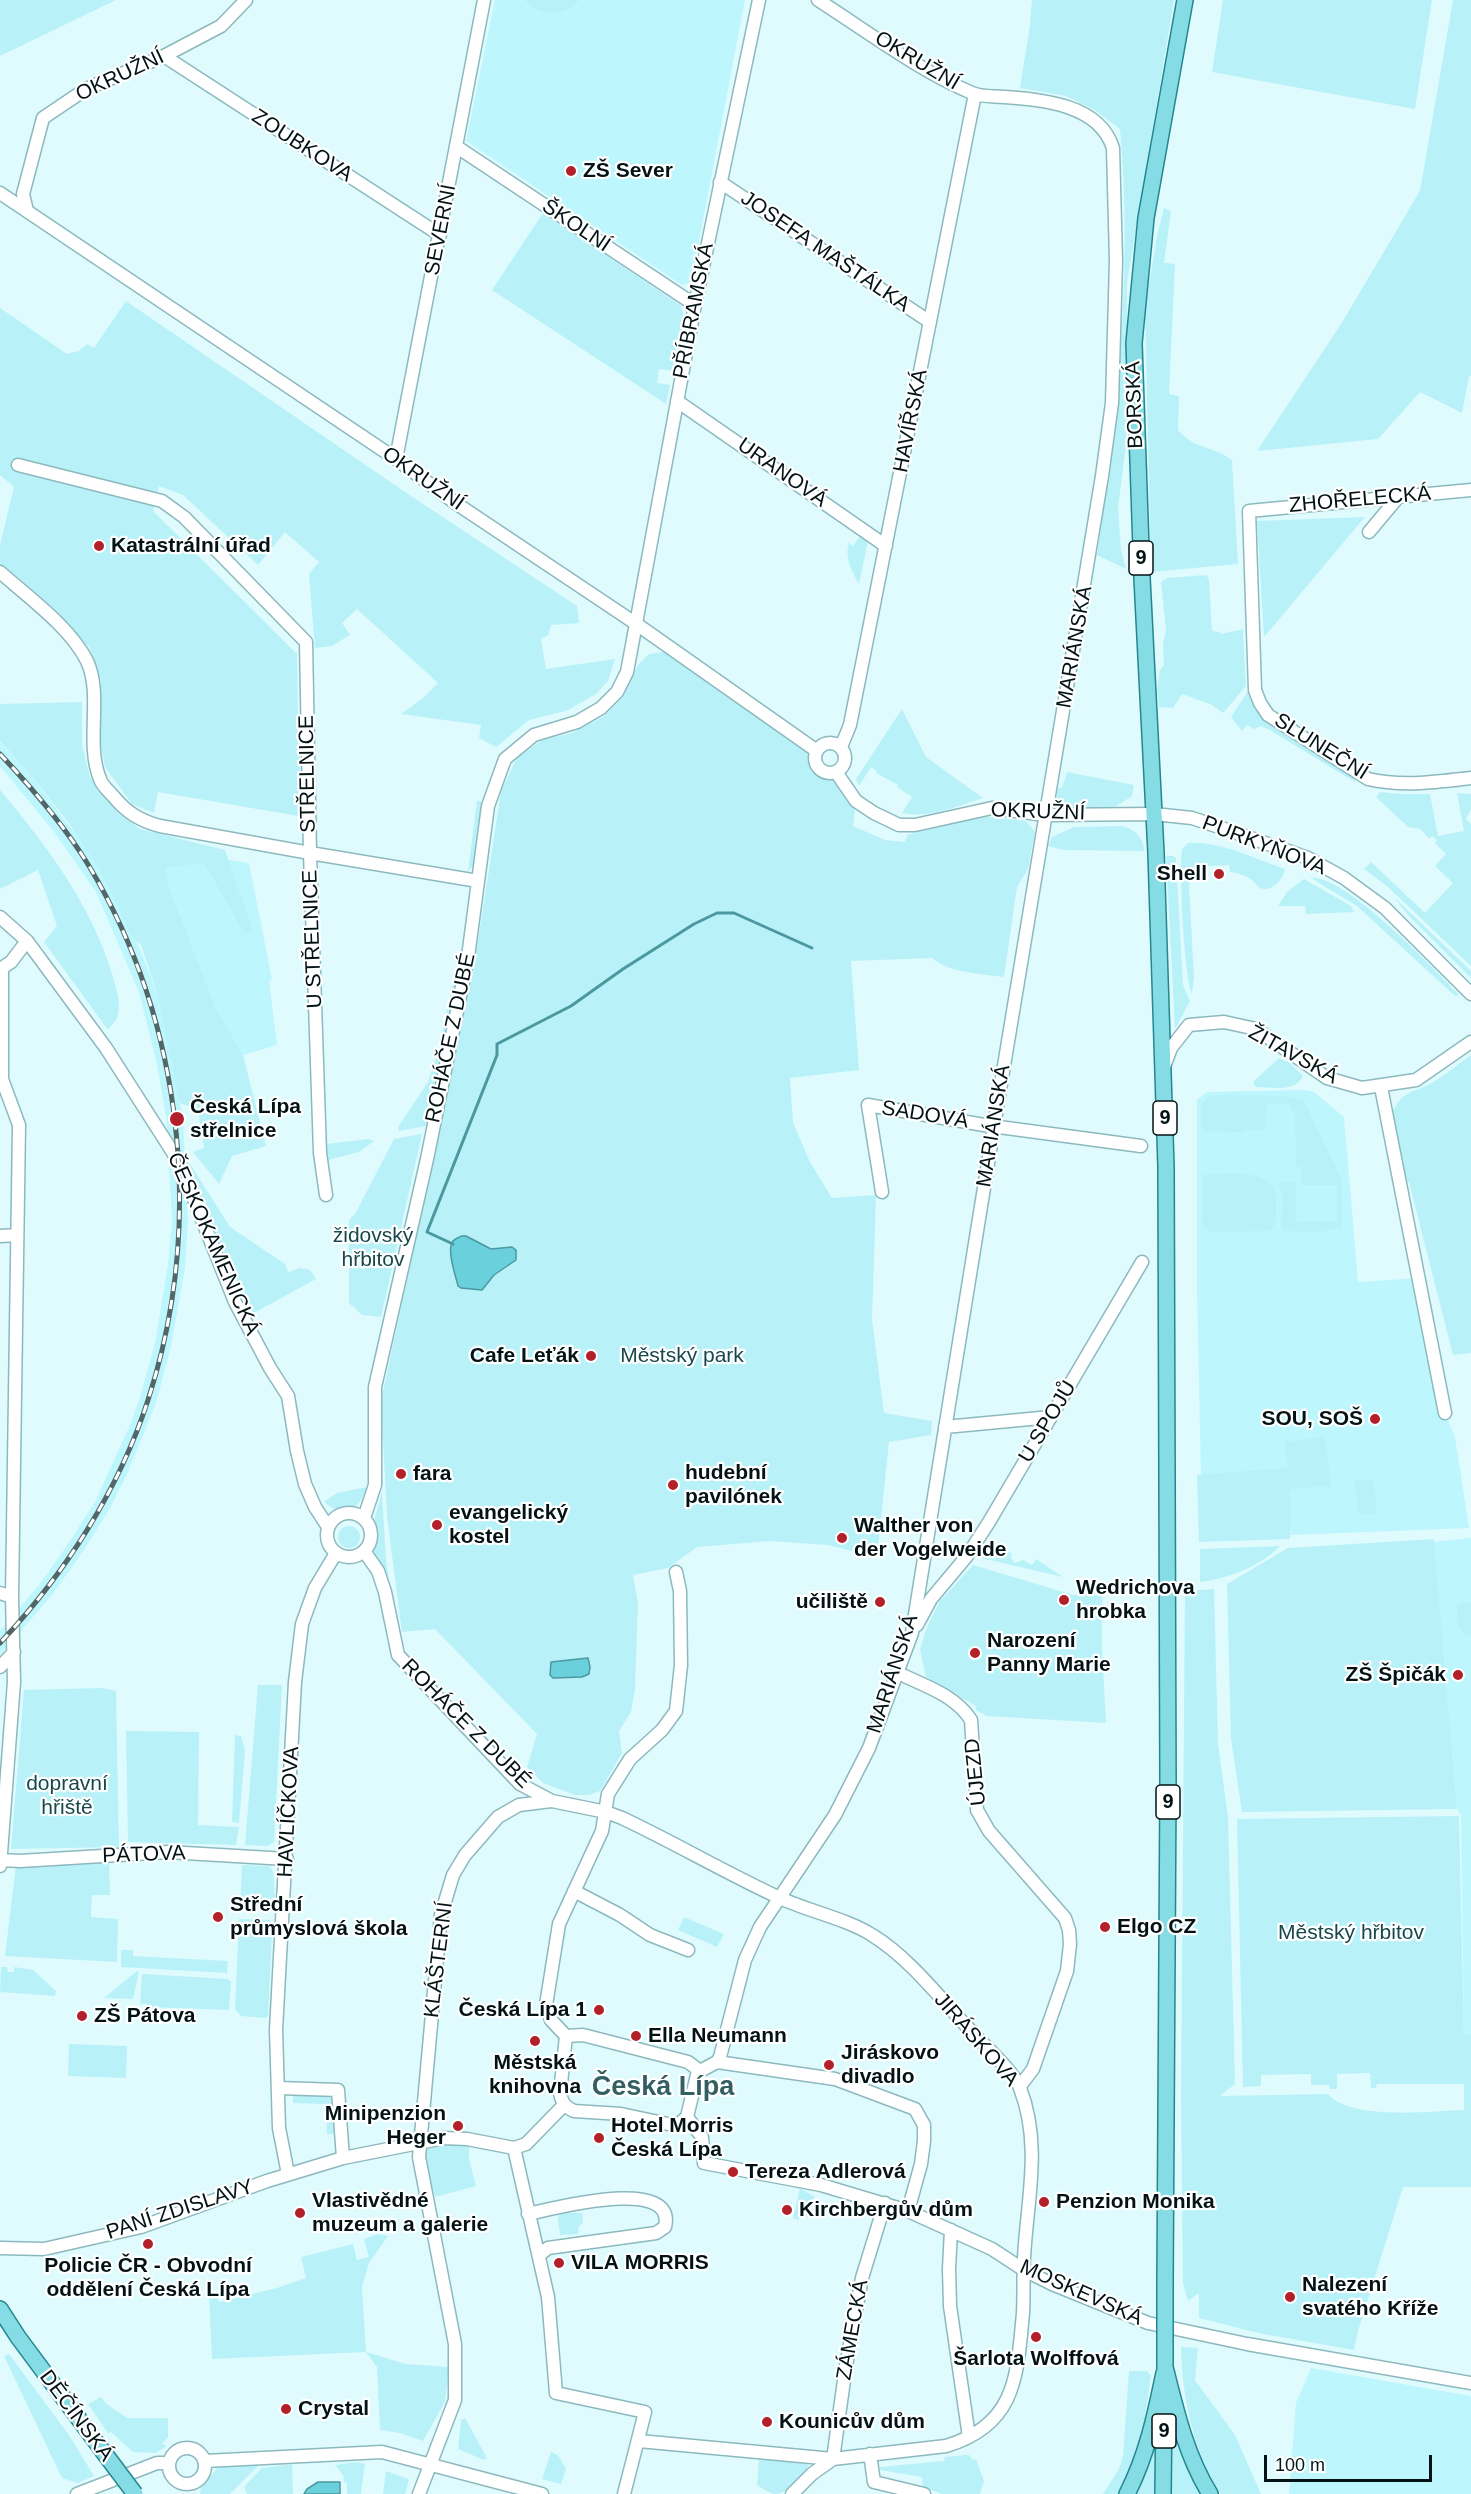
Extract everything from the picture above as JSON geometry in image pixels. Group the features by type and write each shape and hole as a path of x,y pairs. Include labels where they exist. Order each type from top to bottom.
{"main road":[{"name":"BORSKÁ","path":"1154,814 1142,578 1134,343 1146,218 1185,0"},
{"name":"9","path":"1154,814 1164,1068 1167,1237 1168,1716 1163,2494"},
{"name":"DĚČÍNSKÁ","path":"0,2309 18,2337 135,2494"},
{"name":"DĚČÍNSKÁ","path":"0,2319 18,2337"},
{"path":"1127,2494 1142,2464 1150,2439 1165,2367"},
{"path":"1165,2367 1177,2415 1192,2458 1210,2494"}],"street":[{"name":"OKRUŽNÍ","path":"27,211 23,194 43,118 86,88 164,57 221,26 246,0"},
{"name":"SEVERNÍ","path":"396,459 458,147 484,0"},
{"name":"OKRUŽNÍ","path":"818,0 935,74 975,94 1056,103 1089,117 1109,135 1113,148"},
{"name":"PŘÍBRAMSKÁ","path":"635,623 695,305 761,2"},
{"name":"ZOUBKOVA","path":"164,57 440,236"},
{"name":"HAVÍŘSKÁ","path":"841,747 850,725 975,94"},
{"name":"ŠKOLNÍ","path":"458,147 695,305"},
{"name":"MARIÁNSKÁ","path":"717,2062 745,1960 760,1927 835,1815 869,1748 912,1633 994,1126 1090,558 1112,403 1116,261 1113,148"},
{"name":"JOSEFA MAŠTÁLKA","path":"720,183 930,322"},
{"name":"OKRUŽNÍ","path":"0,193 396,459 454,502 635,623 817,751 815,760 819,768 826,773 836,772 856,801 874,813 899,825 915,825 992,808 1046,815 1154,814"},
{"name":"URANOVÁ","path":"677,401 886,546"},
{"name":"STŘELNICE","path":"0,572 68,634 87,662 92,690 94,751 100,780 123,809 143,821 160,826 310,853 306,642 184,517 162,501 18,465"},
{"name":"ZHOŘELECKÁ","path":"1249,511 1471,490"},
{"path":"1369,532 1400,495"},
{"name":"SLUNEČNÍ","path":"1249,511 1253,672 1255,690 1268,715 1368,779 1385,783 1413,784 1471,778"},
{"name":"ROHÁČE Z DUBÉ","path":"635,623 627,672 617,692 601,708 577,722 534,735 505,759 488,806 468,957 427,1159 375,1387 375,1485 364,1518 372,1534 364,1551 378,1571 385,1592 398,1655 520,1784 552,1801 606,1812 650,1831 779,1898"},
{"path":"817,751 825,744 836,744 841,747 844,751 845,764 836,772"},
{"name":"PURKYŇOVA","path":"1154,814 1192,818 1231,831 1308,858 1344,878 1385,908 1471,994"},
{"name":"U STŘELNICE","path":"326,1195 320,1154 310,853 478,881"},
{"name":"ČESKOKAMENICKÁ","path":"0,917 27,941 106,1048 179,1162 235,1302 270,1368 288,1396 305,1485 328,1527"},
{"path":"0,1866 14,1682 14,1652 6,1595 20,1125 2,1079 1,968 11,962 27,941"},
{"name":"ŽITAVSKÁ","path":"1164,1068 1171,1048 1189,1025 1224,1022 1256,1029 1328,1078 1362,1088 1416,1080 1471,1042"},
{"path":"1381,1087 1445,1413"},
{"name":"SADOVÁ","path":"882,1192 868,1105 994,1126 1141,1146"},
{"path":"0,1236 17,1235"},
{"name":"U SPOJŮ","path":"912,1633 931,1599 967,1556 1142,1263"},
{"path":"945,1427 1051,1417"},
{"path":"315,1507 339,1515 353,1513 364,1518"},
{"path":"339,1515 328,1527 328,1541 336,1553 351,1557 364,1551"},
{"name":"HAVLÍČKOVA","path":"288,2174 279,2128 276,2030 295,1682 302,1624 315,1588 336,1553"},
{"path":"676,1572 680,1591 681,1665 676,1711 662,1730 630,1759 608,1794 602,1831 559,1924 546,2005 551,2020 566,2036 560,2093 564,2105 574,2111 621,2114 674,2125 687,2117 695,2080 700,2071 717,2062 835,2079 915,2109 924,2125 921,2164 908,2211"},
{"path":"0,1667 14,1652"},
{"name":"ÚJEZD","path":"898,1673 963,1707 971,1720 977,1810 989,1831 1065,1918 1069,1930 1067,1971 1033,2069 1020,2086"},
{"path":"516,1778 519,1805"},
{"name":"KLÁŠTERNÍ","path":"419,2494 455,2400 455,2344 423,2176 420,2143 441,1915 453,1875 465,1855 498,1817 519,1805 552,1801"},
{"name":"PÁTOVA","path":"0,1860 20,1861 168,1852 286,1859"},
{"path":"574,1891 650,1935 688,1950"},
{"name":"JIRÁSKOVA","path":"639,2441 833,2459 946,2446 969,2437 987,2425 1002,2410 1016,2379 1033,2147 1020,2086 895,1951 871,1934 779,1898"},
{"path":"566,2036 583,2035 688,2062 700,2071"},
{"path":"279,2084 338,2090 343,2158"},
{"path":"564,2105 526,2144 514,2148 523,2196 540,2255 548,2297 556,2393 645,2412 624,2494"},
{"name":"MOSKEVSKÁ","path":"687,2117 702,2138 704,2163 821,2185 908,2211 992,2249 1024,2270 1102,2306 1148,2323 1247,2344 1471,2383"},
{"name":"PANÍ ZDISLAVY","path":"0,2248 44,2249 141,2228 288,2174 343,2158 444,2138 467,2139 514,2148"},
{"path":"528,2214 626,2197 660,2206 665,2211 667,2218 665,2227 656,2233 549,2248 540,2255"},
{"name":"ZÁMECKÁ","path":"833,2459 846,2366 862,2278 885,2203"},
{"path":"951,2230 950,2306 969,2437"},
{"path":"186,2448 197,2450 205,2461 205,2472 192,2484 186,2484 175,2480 171,2475 169,2463 175,2452 186,2448"},
{"path":"205,2461 377,2451 542,2494"},
{"path":"870,2454 874,2482 924,2494"},
{"path":"792,2494 812,2474 833,2459"},
{"path":"76,2494 157,2463 169,2463"}],"shaded area":[{"name":"ZŠ Sever","path":"495,0 745,0 691,283 682,285 466,141"},
{"path":"0,742 33,778 96,861 123,907 155,987 173,1061 183,1120 188,1221 185,1268 171,1346 156,1403 128,1472 109,1510 82,1553 52,1595 0,1655 0,1631 39,1585 95,1502 130,1425 155,1343 168,1265 172,1221 167,1122 157,1064 139,992 96,892 55,833 0,766"},
{"path":"164,846 188,854 249,863 272,980 269,981 277,1045 243,1055 208,1056 163,960"},
{"path":"1303,1090 1314,1092 1344,1117 1358,1282 1419,1278 1445,1413 1455,1437 1469,1528 1289,1535 1201,1478 1197,1291 1197,1100 1207,1092"},
{"path":"461,1236 466,1236 491,1249 512,1247 516,1250 516,1260 494,1275 482,1290 461,1288 458,1286 452,1263 451,1245"},
{"name":"ZŠ Špičák","path":"1471,1538 1471,2034 1464,2035 1461,1815 1457,1809 1434,1542"},
{"path":"588,1658 589,1674 582,1677 553,1678 550,1675 551,1662"},
{"path":"1311,2368 1471,2396 1471,2494 1289,2494 1296,2403"},
{"path":"318,2482 340,2482 340,2494 304,2494 307,2489"}],"green space":[{"path":"0,0 116,0 0,56"},
{"path":"525,0 579,0 566,10 552,13 538,10"},
{"path":"1032,0 1174,0 1127,283 1126,445 1118,508 1121,550 1126,569 1097,555 1111,449 1124,289 1124,183 1120,129 1096,111 1066,96 1020,88"},
{"path":"1223,0 1432,0 1415,109 1212,72"},
{"path":"1453,0 1471,0 1471,376 1469,376 1462,413 1420,392 1378,439 1257,451 1341,324 1420,191"},
{"path":"1164,208 1171,211 1164,263 1175,264 1169,394 1179,396 1178,430 1198,445 1232,460 1238,564 1151,572 1145,308"},
{"path":"543,213 680,305 685,317 674,371 659,369 657,383 670,385 666,404 492,290"},
{"path":"126,301 408,494 577,606 579,623 551,625 548,635 541,639 546,669 615,659 608,681 596,694 566,711 529,720 496,747 479,738 481,725 401,714 422,699 438,683 357,609 342,623 350,635 332,646 315,648 309,574 319,562 285,532 258,565 183,495 159,486 153,511 297,654 298,731 304,817 158,792 154,813 132,804 105,767 100,741 101,680 89,647 0,565 0,545 14,487 0,475 0,308 67,354 79,351 87,344 94,348"},
{"path":"1365,517 1264,637 1257,521"},
{"path":"860,536 868,541 859,584 851,569 847,553 849,543 853,546"},
{"path":"1206,575 1209,579 1212,631 1221,634 1243,629 1246,686 1223,713 1212,705 1182,694 1173,708 1159,707 1157,690 1160,671 1164,664 1163,642 1166,631 1161,582 1167,578"},
{"name":"Městský park","path":"664,652 817,751 816,761 819,768 826,772 836,772 856,801 853,826 885,840 905,842 907,835 983,816 1026,821 1035,832 1028,869 1017,887 1004,977 956,970 932,958 851,961 859,1070 790,1078 793,1123 810,1162 832,1198 876,1195 872,1320 884,1413 932,1421 931,1435 889,1442 877,1557 828,1545 770,1541 697,1547 668,1568 633,1575 638,1603 635,1689 631,1712 619,1731 622,1753 600,1791 589,1795 575,1795 543,1783 527,1767 537,1734 435,1629 402,1632 387,1516 381,1401 475,961 501,791 517,758 542,740 572,733 603,717 622,698 638,665 649,654","holes":["461,1236 466,1236 491,1249 511,1247 516,1260 494,1275 482,1290 450,1246"]},
{"path":"1248,691 1255,709 1266,722 1355,777 1355,782 1268,729 1261,726 1254,729 1247,725 1242,731 1231,717"},
{"path":"82,702 82,745 90,777 119,814 140,829 225,850 253,932 245,934 204,863 165,867 169,888 215,1007 243,1055 266,1146 232,1156 219,1184 193,1152 204,1148 198,1110 180,1103 156,989 141,945 131,935 100,870 68,822 0,741 0,704"},
{"path":"902,709 926,757 983,798 943,811 912,814 902,813 912,797 897,787 898,785 876,773 877,771 871,767 859,786 856,779"},
{"path":"1067,772 1134,785 1132,796 1115,807 1067,809 1060,806 1056,800 1058,788 1062,788"},
{"path":"0,790 51,854 66,877 103,948 116,989 119,1010 108,1030 44,942 57,926 38,870 0,889"},
{"path":"1380,792 1430,794 1438,836 1464,831 1457,793 1471,794 1471,809 1466,819 1471,824 1471,966 1388,887 1364,869 1371,862 1425,913 1453,883 1435,866 1446,854 1435,843 1437,840 1432,836 1430,839 1420,829 1408,827 1376,797"},
{"path":"477,800 483,803 476,862 468,872"},
{"path":"1122,826 1138,835 1144,851 1063,850 1048,846 1052,837 1074,827"},
{"path":"1188,843 1225,848 1285,869 1282,877 1269,889 1259,888 1245,876 1230,872 1229,865 1207,866 1207,873 1192,876 1189,886 1194,977 1192,994 1185,946 1181,879 1182,849"},
{"path":"1166,856 1176,858 1183,985 1190,1001 1175,1029"},
{"path":"1311,878 1326,881 1366,906 1459,995 1455,996 1357,906"},
{"path":"1304,879 1351,906 1354,912 1306,914 1305,906 1278,906 1287,892"},
{"path":"1393,896 1471,971 1471,978 1408,915"},
{"path":"458,984 426,1126 399,1131 398,1127 428,1082 439,1049 452,986"},
{"path":"1471,1055 1471,1353 1453,1355 1409,1182 1400,1181 1393,1111 1406,1095 1435,1081"},
{"path":"1279,1058 1290,1063 1303,1076 1295,1085 1289,1087 1256,1087 1253,1082"},
{"path":"1215,1095 1287,1096 1304,1101 1342,1181 1342,1228 1319,1232 1284,1231 1281,1226 1283,1199 1278,1182 1296,1182 1296,1222 1337,1221 1337,1185 1302,1185 1302,1167 1296,1167 1295,1110 1291,1110 1290,1104 1266,1104 1265,1130 1202,1131 1201,1104 1207,1098"},
{"name":"židovský hřbitov","path":"422,1134 381,1317 362,1315 349,1303 349,1220 355,1214 394,1139"},
{"path":"369,1139 374,1141 359,1152 328,1160 326,1144"},
{"path":"189,1162 230,1227 285,1264 288,1272 300,1268 310,1270 316,1279 252,1314 183,1164"},
{"path":"1203,1175 1250,1175 1269,1183 1275,1192 1276,1204 1276,1219 1270,1231 1209,1232 1202,1225"},
{"path":"1325,1437 1331,1486 1290,1489 1290,1539 1199,1542 1197,1475 1288,1468 1285,1442"},
{"path":"1373,1479 1377,1513 1359,1514 1354,1481"},
{"path":"367,1487 360,1501 350,1510 338,1510 324,1502 337,1493"},
{"path":"382,1492 390,1587 374,1552 376,1537 373,1524"},
{"path":"349,1526 357,1529 360,1537 357,1545 349,1548 341,1545 338,1537 341,1529"},
{"path":"1434,1539 1457,1809 1242,1812 1231,1739 1227,1584 1288,1548"},
{"path":"1280,1546 1264,1559 1243,1570 1200,1582 1200,1549"},
{"path":"1002,1548 1012,1554 1011,1558 1015,1563 1023,1560 1032,1565 1036,1559 1063,1577 981,1558"},
{"path":"973,1565 1073,1595 1102,1594 1106,1723 987,1716 976,1710 976,1706 926,1677 920,1649 927,1627 940,1601"},
{"name":"Městský hřbitov","path":"1214,1589 1218,1744 1228,1817 1235,2084 1220,2096 1328,2094 1339,2102 1354,2108 1372,2111 1464,2110 1464,2084 1377,2084 1376,2088 1371,2088 1370,2073 1337,2074 1337,2089 1330,2089 1329,2085 1311,2085 1311,2074 1261,2075 1261,2086 1243,2087 1237,1819 1459,1816 1464,2035 1471,2034 1471,2187 1403,2187 1354,2350 1258,2333 1199,2318 1199,2293 1188,2301 1183,2283 1181,2097 1185,1591"},
{"path":"1471,1602 1471,1636 1466,1635 1460,1629 1457,1620 1457,1606"},
{"path":"258,1685 282,1685 274,1842 267,1846 245,1845"},
{"name":"dopravní hřiště","path":"102,1688 116,1691 119,1847 11,1849 24,1690"},
{"path":"126,1731 199,1732 198,1825 239,1827 236,1845 128,1842"},
{"path":"235,1735 241,1736 245,1750 239,1823 232,1822"},
{"path":"109,1860 110,1895 92,1895 91,1917 118,1919 117,1962 5,1956 16,1865"},
{"path":"242,1865 269,1866 273,1871 275,1898 272,1898 271,1910 240,1909"},
{"path":"684,1917 724,1934 717,1947 678,1930"},
{"path":"239,1919 271,1920 268,2016 265,2018 241,2016 235,2009"},
{"path":"121,1950 133,1950 133,1956 228,1961 227,1973 121,1967"},
{"path":"1,1967 7,1967 8,1972 14,1972 14,1967 33,1970 56,1991 55,1996 0,1992"},
{"path":"137,1971 139,1972 133,1999 104,1998"},
{"path":"142,1974 228,1979 231,1982 229,2010 147,2007 147,2004 140,2004"},
{"path":"69,2044 127,2046 126,2078 68,2076"},
{"path":"293,2092 335,2095 335,2134 327,2134 326,2104 293,2103"},
{"path":"449,2143 469,2146 469,2159 476,2186 435,2197 425,2161 428,2146"},
{"path":"800,2188 815,2197 810,2209 812,2216 798,2220 793,2218"},
{"path":"560,2213 582,2213 583,2223 579,2226 578,2234 560,2235 558,2218"},
{"path":"378,2234 388,2236 369,2263 362,2287 366,2352 212,2359 209,2295 216,2292 219,2302 277,2288 306,2278 301,2257 353,2244 357,2260 369,2257 364,2239"},
{"path":"1181,2347 1198,2348 1195,2380 1235,2435 1261,2494 1221,2494 1211,2477 1191,2424 1184,2385"},
{"path":"366,2352 406,2364 449,2367 445,2402 423,2441 400,2433 380,2430 377,2367"},
{"path":"9,2354 69,2435 94,2476 78,2483 62,2478 4,2356"},
{"path":"1129,2371 1147,2371 1151,2375 1141,2437 1126,2481 1118,2494 1103,2494 1119,2469 1123,2456"},
{"path":"101,2397 109,2406 127,2418 168,2418 168,2437 162,2444 167,2446 156,2453 133,2452 111,2432 108,2433 88,2404"},
{"path":"1170,2402 1202,2494 1171,2494"},
{"path":"465,2418 487,2458 484,2460 458,2449 461,2420"},
{"path":"1158,2422 1155,2494 1133,2494"},
{"path":"551,2452 558,2455 566,2469 561,2484 542,2479"},
{"path":"969,2455 973,2460 976,2459 984,2481 980,2494 942,2494 923,2487 922,2477 880,2470 880,2467 944,2461 945,2457"},
{"path":"759,2459 806,2462 809,2467 795,2484 775,2494 757,2485"},
{"path":"223,2461 261,2463 230,2494 200,2494 201,2488"},
{"path":"356,2462 365,2464 361,2494 347,2494 347,2483 344,2482 343,2475 335,2465"},
{"path":"292,2464 293,2494 247,2494 244,2487 262,2468"},
{"path":"386,2471 409,2479 405,2494 383,2494"}],"waterway":[{"path":"453,1244 427,1232 497,1055 497,1044 571,1006 623,969 694,924 717,913 734,913 812,948"}],"railway":[{"path":"0,754 69,836 89,866 121,927 146,991 164,1058 175,1127 179,1196 176,1265 166,1333 148,1400 136,1433 106,1498 68,1560 0,1643"}],"place":[{"name":"ZŠ Sever","path":"571,171"},
{"name":"Katastrální úřad","path":"99,546"},
{"name":"Shell","path":"1219,874"},
{"name":"Česká Lípa střelnice","path":"177,1119"},
{"name":"Cafe Leťák","path":"591,1356"},
{"name":"SOU, SOŠ","path":"1375,1419"},
{"name":"fara","path":"401,1474"},
{"name":"hudební pavilónek","path":"673,1485"},
{"name":"evangelický kostel","path":"437,1525"},
{"name":"Walther von der Vogelweide","path":"842,1538"},
{"name":"Wedrichova hrobka","path":"1064,1600"},
{"name":"učiliště","path":"880,1602"},
{"name":"Narození Panny Marie","path":"975,1653"},
{"name":"ZŠ Špičák","path":"1458,1675"},
{"name":"Střední průmyslová škola","path":"218,1917"},
{"name":"Elgo CZ","path":"1105,1927"},
{"name":"Česká Lípa 1","path":"599,2010"},
{"name":"ZŠ Pátova","path":"82,2016"},
{"name":"Ella Neumann","path":"636,2036"},
{"name":"Městská knihovna","path":"535,2041"},
{"name":"Jiráskovo divadlo","path":"829,2065"},
{"name":"Minipenzion Heger","path":"458,2126"},
{"name":"Hotel Morris Česká Lípa","path":"599,2138"},
{"name":"Tereza Adlerová","path":"733,2172"},
{"name":"Penzion Monika","path":"1044,2202"},
{"name":"Kirchbergův dům","path":"787,2210"},
{"name":"Vlastivědné muzeum a galerie","path":"300,2213"},
{"name":"Policie ČR - Obvodní oddělení Česká Lípa","path":"148,2244"},
{"name":"VILA MORRIS","path":"559,2263"},
{"name":"Nalezení svatého Kříže","path":"1290,2297"},
{"name":"Šarlota Wolffová","path":"1036,2337"},
{"name":"Crystal","path":"286,2409"},
{"name":"Kounicův dům","path":"767,2422"}],"district":[{"name":"Česká Lípa","path":"663,2088"}]}
